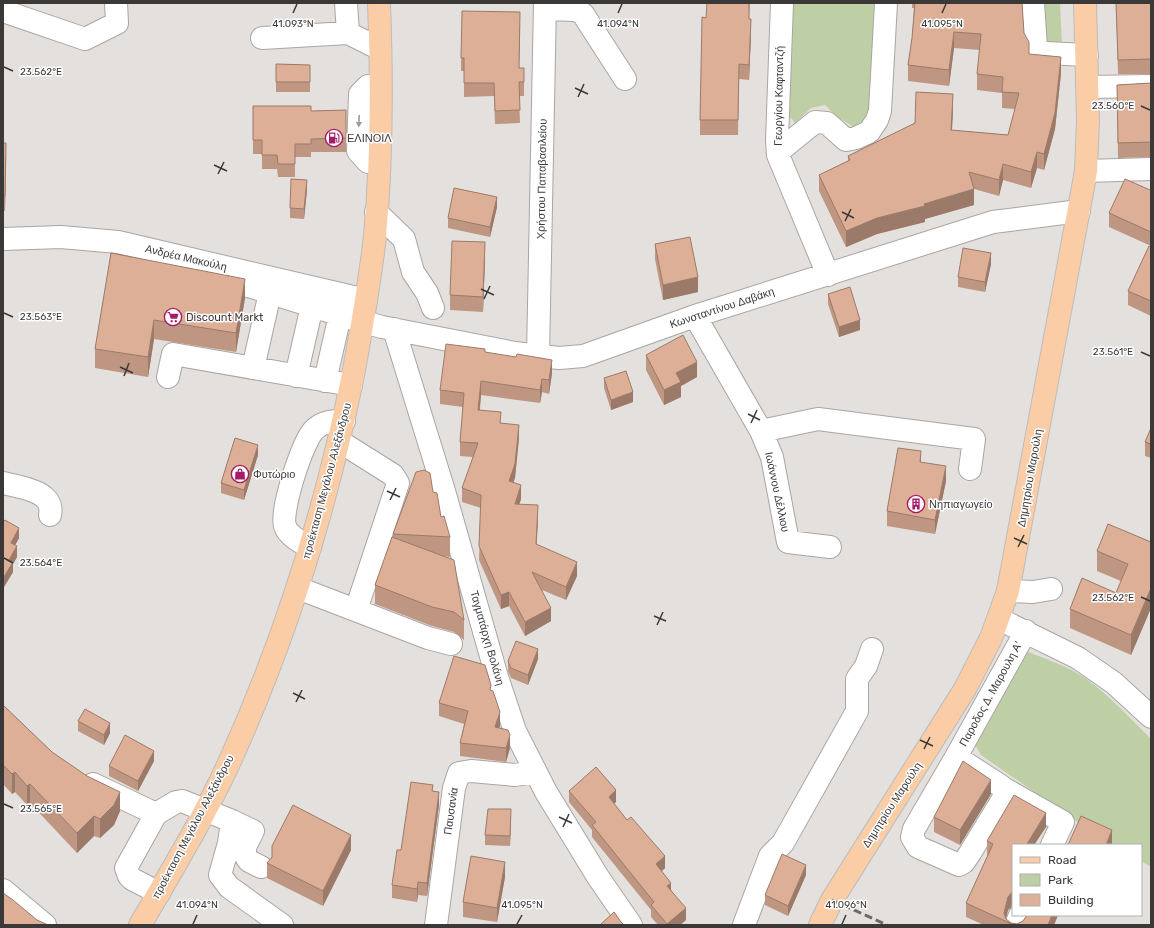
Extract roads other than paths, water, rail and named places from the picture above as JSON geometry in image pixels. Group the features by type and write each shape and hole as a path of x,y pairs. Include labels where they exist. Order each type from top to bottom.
{"main road":[{"name":"προέκταση Μεγάλου Αλεξάνδρου","path":"140,925 159,894 205,810 228,764 270,666 298,588 341,431 363,322 376,212 381,123 379,3"},
{"name":"Δημητρίου Μαρούλη","path":"820,925 832,900 965,689 999,619 1008,591 1086,171 1088,142 1088,87 1085,3"}],"street":[{"path":"346,3 348,33"},
{"name":"Γεωργίου Καφταντζή","path":"782,3 778,152 781,165 828,275"},
{"path":"778,152 815,122 827,123 846,140 863,136 874,126 882,101 886,3"},
{"path":"1033,3 1036,48 1046,54 1087,55"},
{"path":"545,6 576,10 583,14 625,79"},
{"name":"Χρήστου Παπαβασιλείου","path":"538,356 545,6"},
{"path":"3,11 85,39 116,13"},
{"path":"262,38 348,33 380,49"},
{"path":"368,86 360,94 358,151 368,162"},
{"path":"1088,87 1151,86"},
{"path":"1086,171 1151,169"},
{"name":"Κωνσταντίνου Δαβάκη","path":"166,270 252,287 363,322 394,329 515,353 559,358 586,355 696,316 992,222 1079,211"},
{"path":"376,212 404,239 413,272 427,293 433,308"},
{"name":"Ανδρέα Μακούλη","path":"3,239 61,237 118,242 366,300"},
{"path":"254,368 270,293"},
{"path":"296,376 312,306"},
{"path":"325,381 340,315"},
{"name":"Ιωάννου Δέλλιου","path":"696,316 761,431 772,457 788,542 830,547"},
{"name":"Ταγματάρχη Βολάνη","path":"394,329 444,490 508,712 521,746 598,877 631,925"},
{"path":"168,377 173,354 351,385"},
{"path":"761,431 818,419 974,439 970,469"},
{"path":"310,547 291,534 285,527 285,514 299,458 305,443 314,429 325,422 341,431 393,474 398,483 356,610"},
{"path":"3,483 35,492 47,499 52,508 50,515"},
{"path":"298,588 428,638 451,644"},
{"path":"1008,591 1033,592 1051,589"},
{"path":"999,619 1066,650 1114,683 1151,717"},
{"name":"Παροδος Δ. Μαρουλη Α'","path":"956,757 1003,788 1006,794 1005,798 962,864 957,865 918,846 912,837 915,824 956,757 1026,631"},
{"path":"744,925 770,856 783,843 858,711 857,679 866,666 872,649"},
{"name":"Παυσανία","path":"436,925 454,788 459,773 471,771 516,775 535,772"},
{"path":"78,773 94,785 156,814"},
{"path":"1003,788 1063,822 1052,844"},
{"path":"159,894 132,879 126,868 156,814 182,800 260,834 245,847 245,855 249,861 261,867"},
{"path":"232,821 229,843 220,875 222,880 229,887 282,925"},
{"path":"3,890 46,925"}],"railway":[{"path":"832,900 887,925"}],"place":[{"name":"ΕΛΙΝΟΙΛ","path":"334,138"},
{"name":"Discount Markt","path":"173,317"},
{"name":"Φυτώριο","path":"240,474"},
{"name":"Νηπιαγωγείο","path":"916,504"}]}
